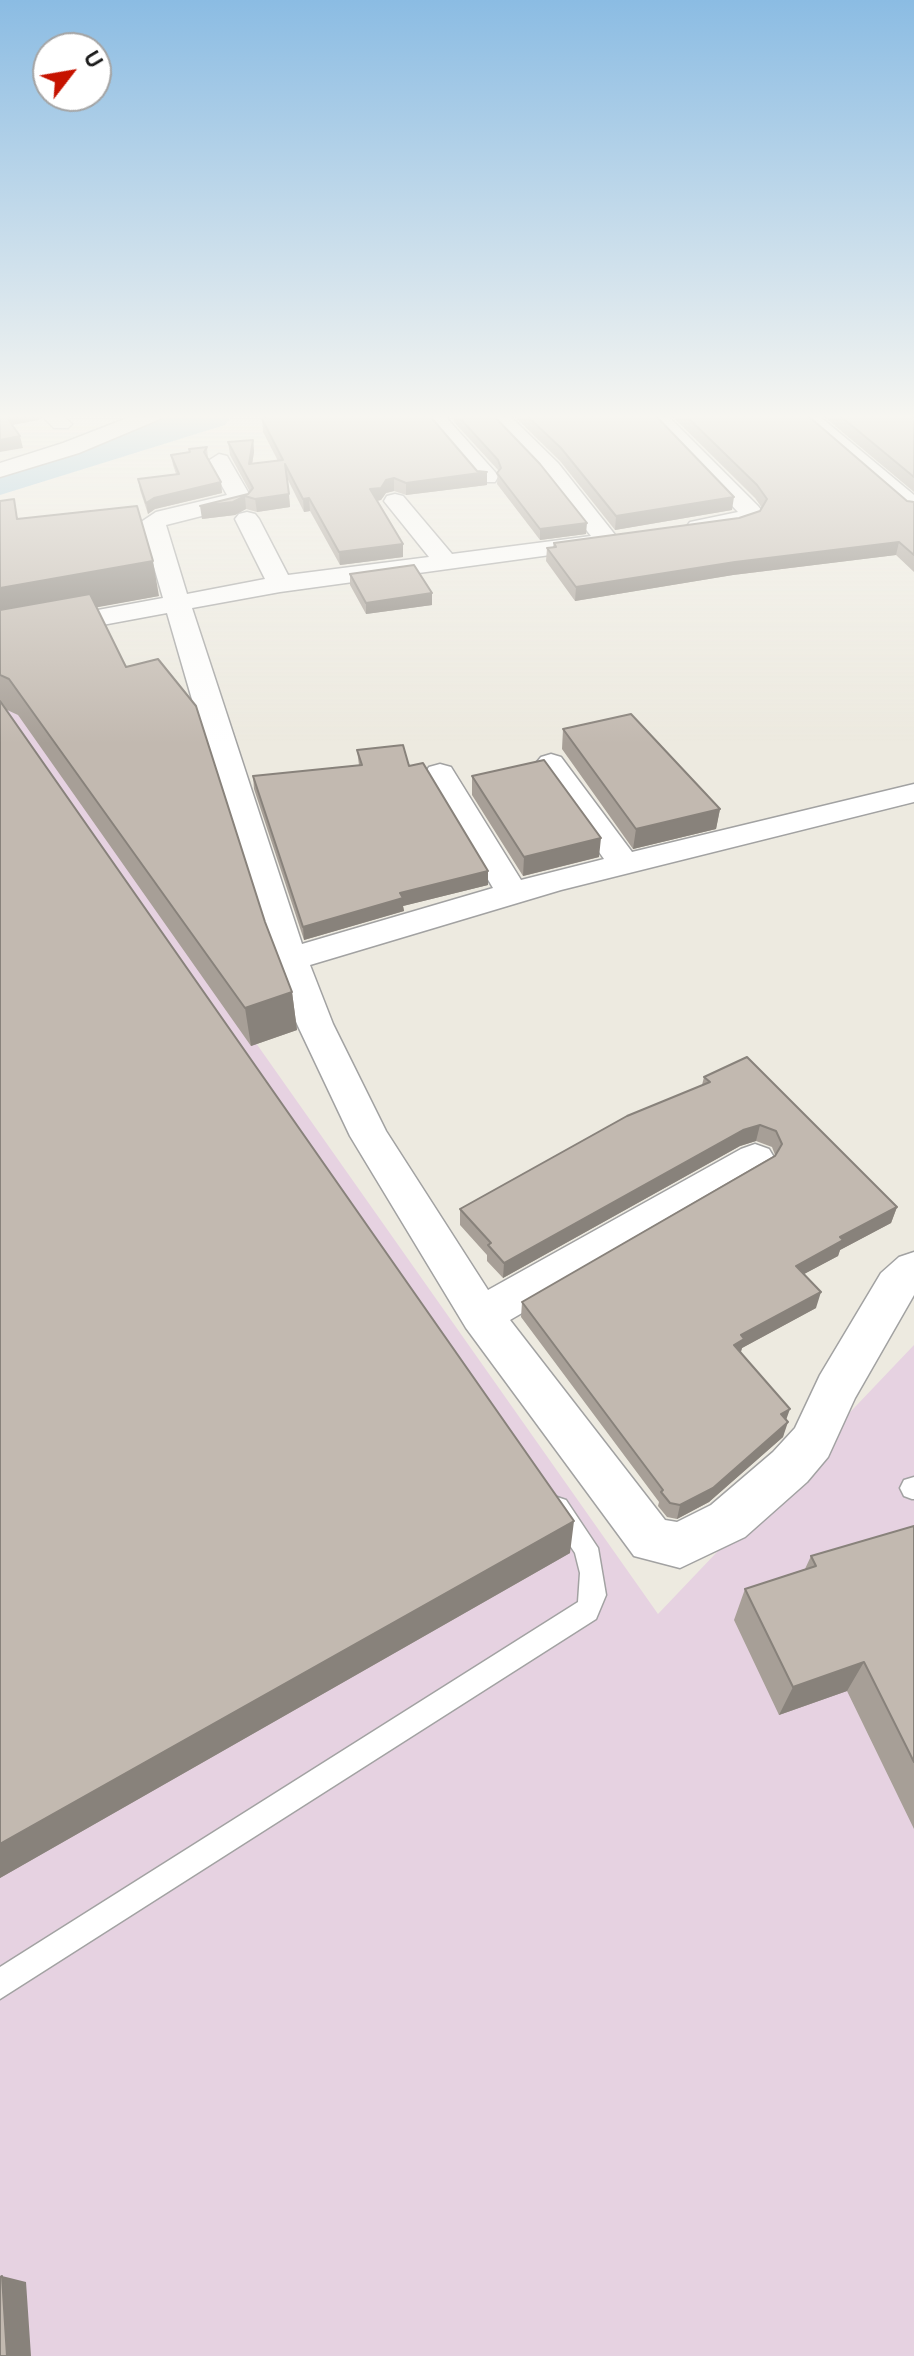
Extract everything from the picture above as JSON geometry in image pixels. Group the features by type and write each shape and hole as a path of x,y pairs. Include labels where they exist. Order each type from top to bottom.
{"street":[{"path":"154,525 290,959 315,1024 369,1136 481,1315 651,1540 680,1545 728,1521 790,1467 812,1442 836,1389 896,1285 914,1269"},
{"path":"250,525 280,584"},
{"path":"415,525 445,561"},
{"path":"0,636 280,584 618,539 605,525"},
{"path":"673,531 711,525"},
{"path":"551,763 623,863"},
{"path":"440,773 512,893"},
{"path":"290,959 623,863 914,793"},
{"path":"481,1315 755,1159"}],"lane":[{"path":"0,1984 587,1610 593,1595 586,1548 544,1491"}],"shaded area":[{"path":"6,688 658,1614 914,1345 914,2356 0,2356 0,690"}],"building":[{"path":"0,525 143,525 153,561 0,588"},
{"path":"324,525 392,525 403,544 339,552"},
{"path":"537,525 572,525 540,529"},
{"path":"688,525 914,525 914,555 899,542 735,562 576,587 547,548 556,547 554,543"},
{"path":"414,565 432,593 366,603 350,574"},
{"path":"90,594 126,667 158,659 196,706 265,922 292,992 245,1008 9,679 0,675 0,610"},
{"path":"0,701 574,1521 0,1844"},
{"path":"631,714 720,809 636,829 563,729"},
{"path":"403,745 409,766 423,763 488,871 400,893 403,898 303,927 253,776 362,765 357,750"},
{"path":"544,760 601,838 524,857 472,776"},
{"path":"747,1057 897,1207 840,1237 843,1240 796,1266 821,1292 741,1335 744,1339 734,1345 790,1409 781,1414 788,1422 713,1488 680,1505 670,1503 661,1492 663,1490 522,1302 775,1156 782,1144 776,1131 760,1125 743,1130 504,1263 488,1245 491,1243 460,1209 627,1116 710,1082 704,1077"},
{"path":"914,1526 914,1762 864,1662 793,1687 745,1589 816,1566 811,1556"},
{"path":"2,2276 7,2356 0,2356"}]}
